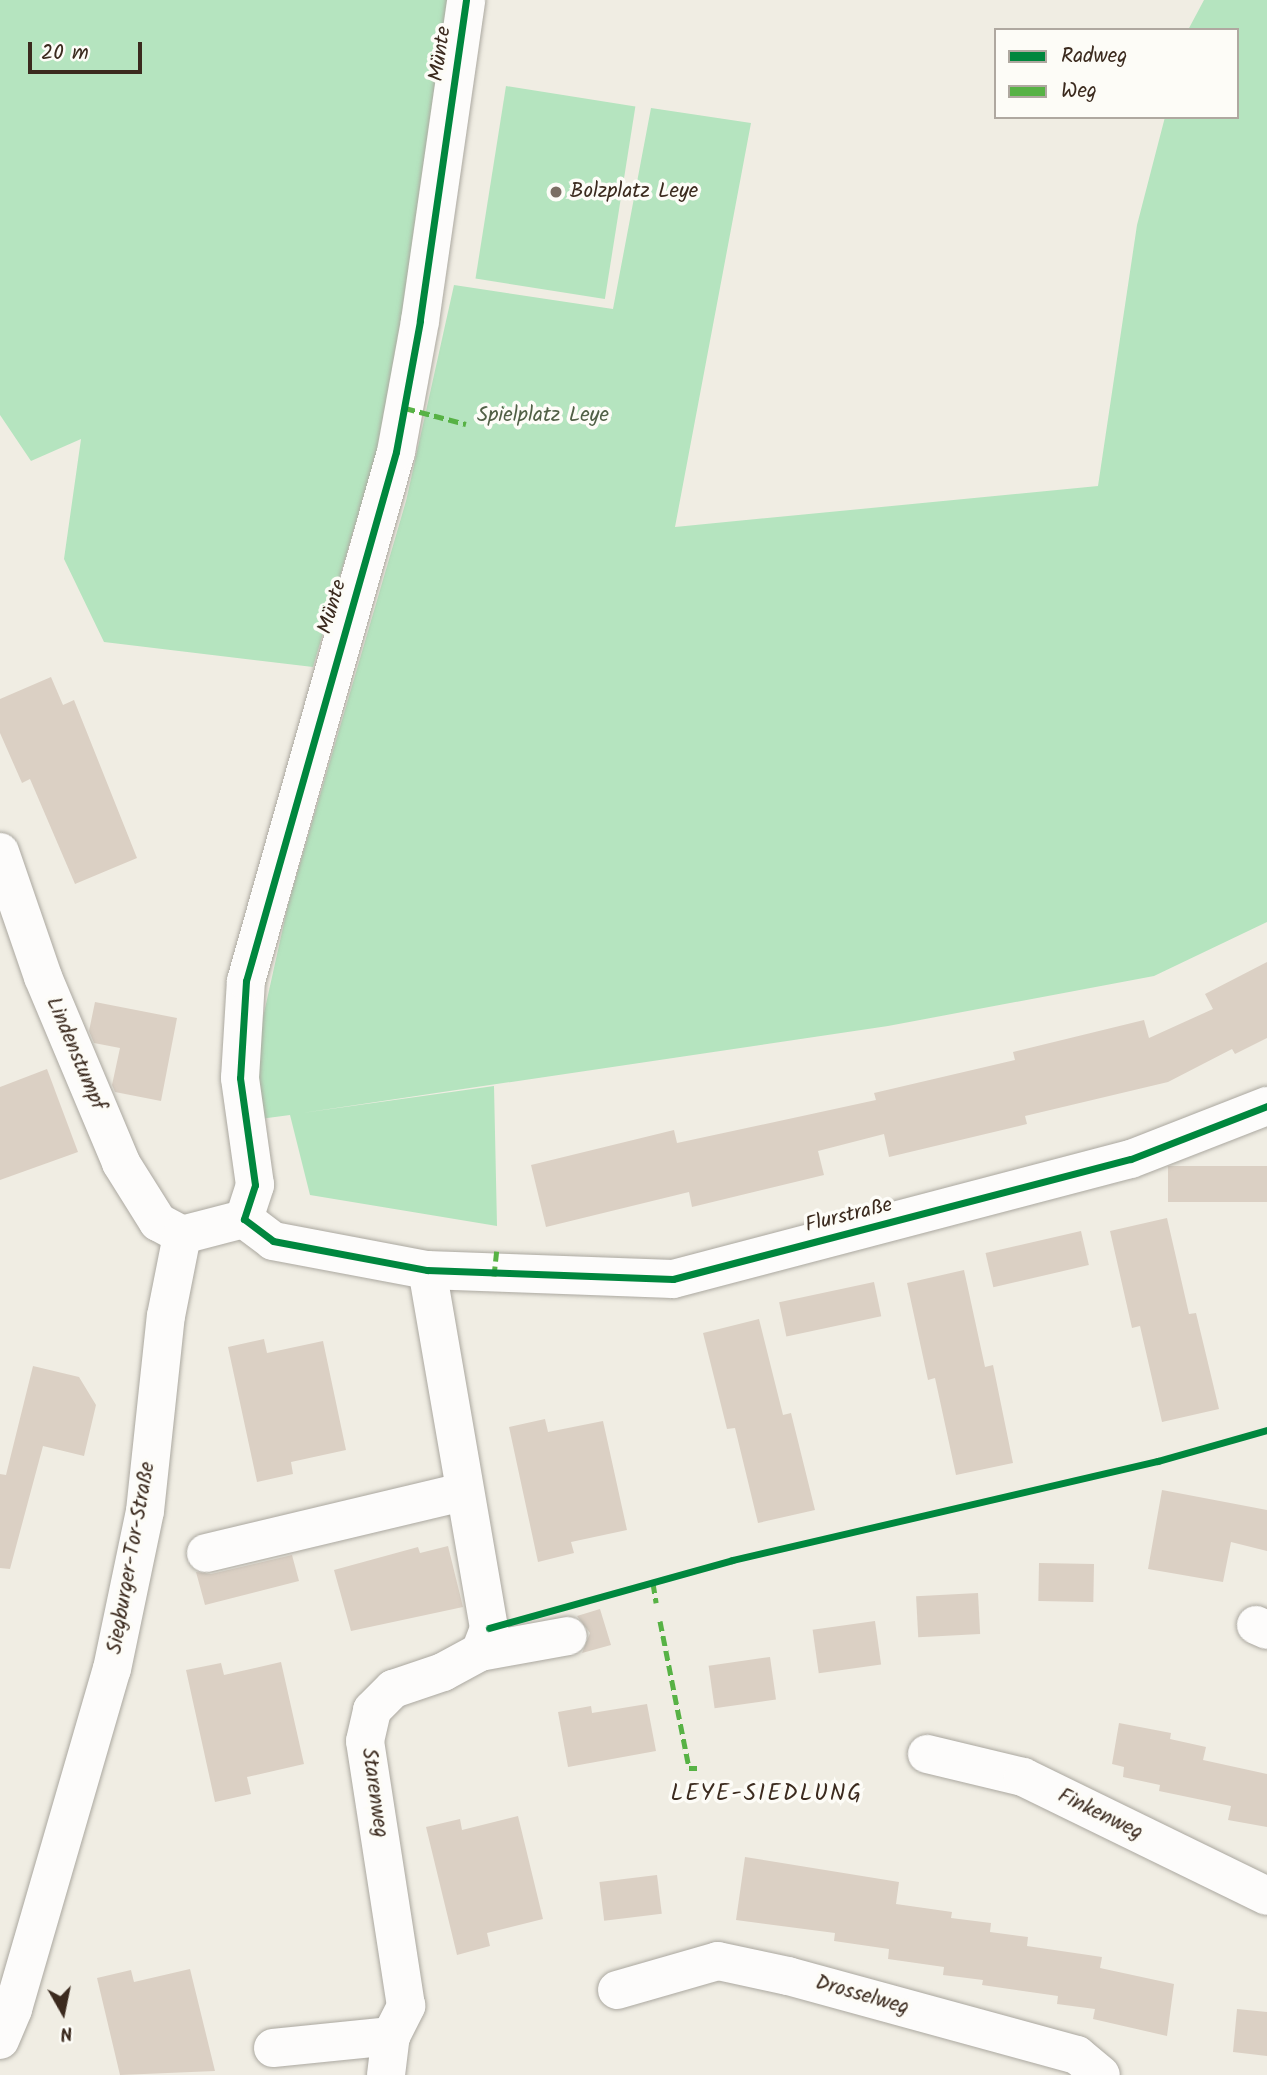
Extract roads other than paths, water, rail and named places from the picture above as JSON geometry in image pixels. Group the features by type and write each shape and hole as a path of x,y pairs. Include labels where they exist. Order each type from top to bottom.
{"street":[{"name":"Münte","path":"244,1219 255,1185 240,1077 246,981 396,452 420,321 467,0"},
{"name":"Lindenstumpf","path":"0,852 43,978 121,1163 158,1222 182,1235"},
{"name":"Flurstraße","path":"427,1270 673,1279 1131,1159 1267,1106"},
{"path":"182,1235 244,1219 273,1241 427,1270 462,1492 489,1628 480,1652"},
{"name":"Siegburger-Tor-Straße","path":"0,2040 13,2009 112,1669 145,1511 166,1316 182,1235"},
{"path":"206,1553 462,1492"},
{"name":"Starenweg","path":"386,2075 391,2036 406,2006 365,1741 372,1710 393,1689 443,1672 480,1652 568,1636"},
{"name":"Finkenweg","path":"927,1754 1023,1777 1267,1896"},
{"name":"Drosselweg","path":"617,1990 718,1961 788,1976 1077,2055 1101,2075"},
{"path":"273,2048 391,2036"}],"place":[{"name":"Bolzplatz Leye","path":"556,192"}],"district":[{"name":"LEYE-SIEDLUNG","path":"767,1794"}],"park label":[{"name":"Spielplatz Leye","path":"543,416"}]}
